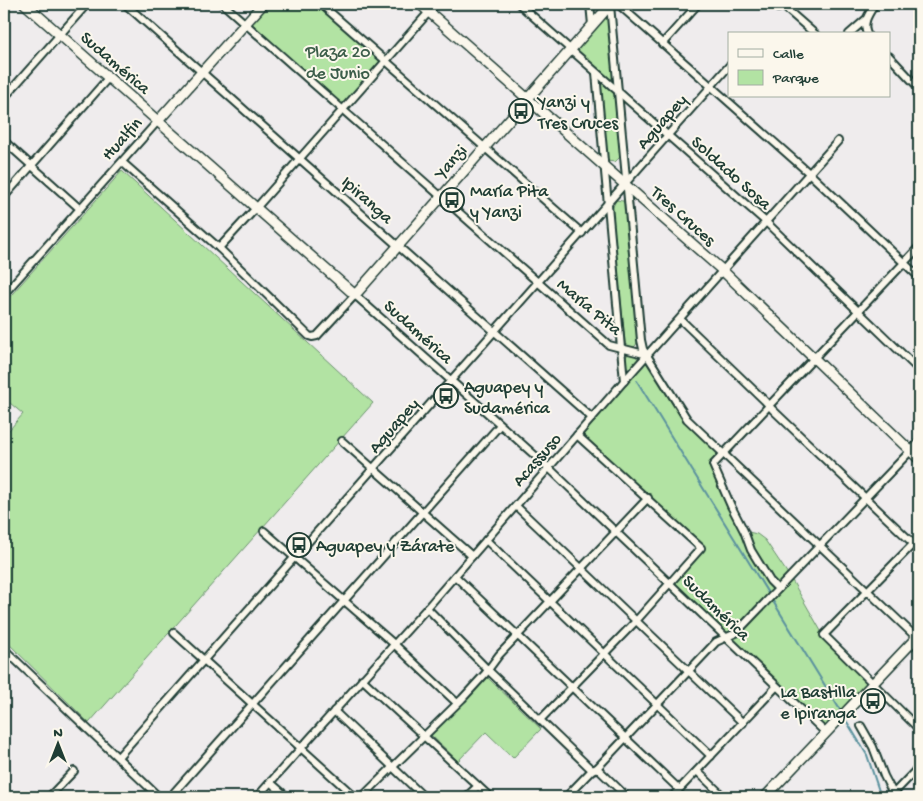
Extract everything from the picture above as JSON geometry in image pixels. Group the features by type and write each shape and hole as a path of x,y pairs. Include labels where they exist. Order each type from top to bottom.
{"street":[{"name":"Sudamérica","path":"25,4 257,207 549,468 826,733"},
{"path":"4,98 87,4"},
{"name":"Ipiranga","path":"125,4 592,418"},
{"name":"María Pita","path":"223,4 609,344 648,355"},
{"name":"Hualfin","path":"4,294 262,4"},
{"path":"321,4 582,233"},
{"name":"Tres Cruces","path":"420,4 722,270 919,459"},
{"path":"122,162 219,248 436,4"},
{"name":"Soldado Sosa","path":"519,4 766,222 919,370"},
{"path":"590,4 592,25"},
{"path":"612,4 662,44 809,173 919,277"},
{"path":"612,4 626,185 643,349 684,414 918,638 765,797"},
{"name":"Yanzi","path":"219,248 305,333 312,337 317,336 570,49 612,4"},
{"path":"662,44 698,4"},
{"path":"773,4 778,8 784,5 813,32"},
{"path":"851,32 865,20 875,4"},
{"path":"865,20 867,32"},
{"path":"890,57 919,88"},
{"name":"Aguapey","path":"118,757 374,470 728,67"},
{"path":"596,73 624,381"},
{"path":"4,196 109,78"},
{"path":"4,141 79,208"},
{"name":"Acassuso","path":"257,797 427,608 624,381 838,141"},
{"path":"776,591 751,550 744,531 730,506 712,465 919,247"},
{"path":"680,319 919,549"},
{"path":"170,797 500,425"},
{"path":"540,720 636,621 701,548 577,435"},
{"path":"342,441 472,556"},
{"path":"566,797 716,642 736,633 919,442"},
{"path":"362,797 457,703 488,670 499,655 648,498"},
{"path":"516,506 743,722"},
{"path":"264,531 345,600 457,703"},
{"path":"919,538 824,635 919,729"},
{"path":"486,540 711,756"},
{"path":"455,576 679,789"},
{"path":"427,608 540,720 626,797"},
{"path":"174,632 355,797"},
{"path":"4,649 159,797"},
{"path":"362,679 490,797"},
{"path":"672,797 776,687"},
{"path":"334,711 424,797"},
{"path":"862,726 873,747 892,796 919,766"},
{"path":"49,797 74,771"},
{"path":"697,771 724,797"},
{"path":"270,782 287,797"},
{"path":"466,797 478,786"}],"green space":[{"name":"Plaza 20 de Junio","path":"263,4 321,4 387,61 343,110 245,24"},
{"path":"606,15 608,17 614,76 610,80 576,53 575,49"},
{"path":"604,83 616,96 621,156 615,162 607,161 600,86"},
{"path":"122,171 373,403 89,723 4,639 4,436 23,414 4,398 4,303"},
{"path":"616,200 623,201 626,207 638,339 634,347 628,347 625,342 612,209"},
{"path":"631,354 636,356 638,361 636,366 631,368 626,366 624,361 626,356"},
{"path":"648,355 684,414 725,453 713,465 744,531 757,534 765,540 790,577 821,631 873,684 826,733 669,583 700,551 577,435"},
{"path":"487,677 541,729 513,758 486,732 458,761 431,735"}],"waterway":[{"path":"637,381 842,713"},
{"path":"844,717 867,755 880,794"}],"place":[{"name":"Yanzi y Tres Cruces","path":"521,111"},
{"name":"María Pita y Yanzi","path":"452,200"},
{"name":"Aguapey y Sudamérica","path":"446,396"},
{"name":"Aguapey y Zárate","path":"299,545"},
{"name":"La Bastilla e Ipiranga","path":"873,701"}]}
